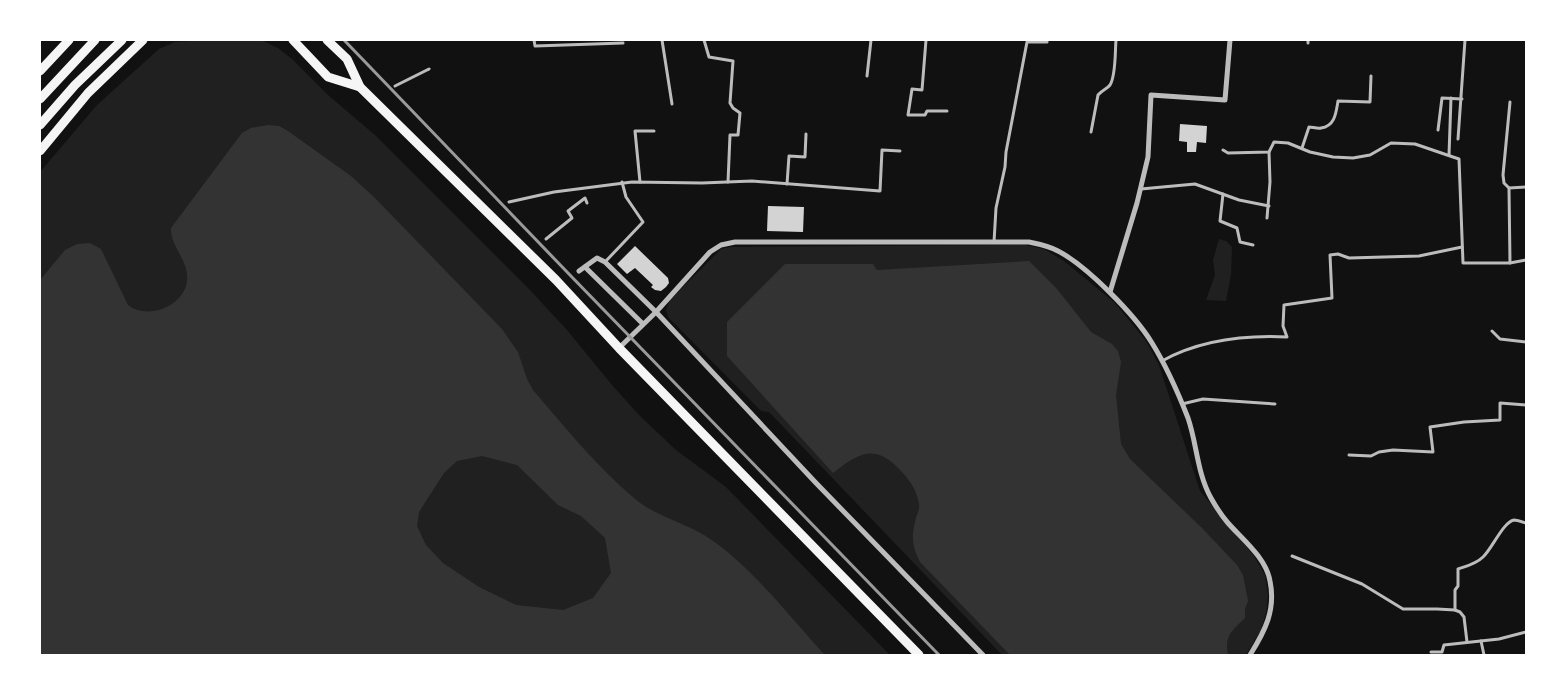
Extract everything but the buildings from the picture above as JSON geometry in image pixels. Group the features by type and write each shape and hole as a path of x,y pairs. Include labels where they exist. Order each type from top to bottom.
{"main road":[{"path":"40,71 69,40"},
{"path":"40,98 95,40"},
{"path":"40,125 75,85 122,40"},
{"path":"40,151 88,93 143,40"},
{"path":"292,40 328,77 360,87"},
{"path":"327,40 347,59 360,87 556,280 619,348 919,655"}],"street":[{"path":"1110,292 1148,157 1151,95 1225,100 1230,40"},
{"path":"619,348 656,312 710,252 721,245 745,242 1029,242 1059,251 1110,292 1152,342 1188,420 1198,463 1211,497 1226,522 1263,564 1270,580 1273,605 1265,630 1250,655"},
{"path":"579,272 597,258 605,262 656,312 816,483 983,655"},
{"path":"585,267 643,324"}],"lane":[{"path":"534,40 535,46 624,43"},
{"path":"662,40 672,104"},
{"path":"704,40 709,57 733,61 730,103 740,113 738,135 730,135 728,182"},
{"path":"867,76 871,40"},
{"path":"926,40 922,90 912,89 908,115 925,115 927,111 947,111"},
{"path":"994,242 996,208 1005,168 1006,152 1027,42 1047,42 1048,40"},
{"path":"1091,132 1098,95 1102,90 1109,87 1112,81 1116,40"},
{"path":"1458,139 1465,40"},
{"path":"395,86 428,69"},
{"path":"1302,148 1309,126 1320,128 1331,124 1338,101 1370,102 1371,76"},
{"path":"1438,130 1442,98 1462,99"},
{"path":"1449,155 1451,98"},
{"path":"1510,102 1503,175 1504,183 1509,188 1510,263"},
{"path":"640,182 635,131 654,131"},
{"path":"787,184 789,156 805,157 806,134"},
{"path":"1267,218 1270,182 1269,152 1274,142 1288,142 1310,152 1333,157 1353,158 1370,155 1391,144 1415,144 1459,159 1463,263 1510,263 1526,260"},
{"path":"509,202 554,192 622,182 702,183 752,181 826,185 880,191 882,150 900,151"},
{"path":"1223,150 1228,153 1269,152"},
{"path":"605,262 643,222 626,197 622,182"},
{"path":"1140,189 1195,184 1240,200 1269,206"},
{"path":"1509,188 1526,187"},
{"path":"1223,194 1220,220 1237,228 1240,242 1253,245"},
{"path":"546,240 572,218 568,211 585,198 587,203"},
{"path":"1162,361 1176,353 1211,342 1265,336 1287,337 1283,326 1284,305 1332,298 1330,255 1338,254 1349,258 1419,256 1462,247"},
{"path":"1492,331 1500,339 1526,342"},
{"path":"1181,404 1203,399 1275,404"},
{"path":"1349,455 1371,456 1379,452 1393,450 1433,452 1430,427 1464,422 1500,420 1500,403 1526,404"},
{"path":"1456,610 1455,590 1458,586 1458,569 1472,565 1482,558 1508,524 1514,520 1526,523"},
{"path":"1292,556 1362,584 1403,608 1456,610 1464,617 1467,642"},
{"path":"1431,652 1442,652 1444,645 1504,638 1526,632"},
{"path":"1482,641 1484,655"}],"shaded area":[{"path":"213,40 263,41 278,48 292,59 328,95 375,135 530,290 567,330 640,416 676,450 726,487 890,655 40,655 40,172 97,105 159,49 175,42"},
{"path":"268,125 279,126 288,131 351,176 374,197 502,329 518,352 527,379 533,390 607,473 642,504 704,535 737,560 768,591 825,655 40,655 40,280 65,250 77,244 90,243 101,249 128,305 137,310 147,311 167,307 182,294 186,285 187,275 184,263 173,240 171,228 242,133 251,128","holes":["482,456 517,465 558,505 581,516 605,538 611,573 593,598 563,610 516,605 479,587 443,563 426,545 417,526 419,512 444,473 457,461"]},
{"path":"1219,239 1226,241 1232,247 1231,275 1226,301 1206,300 1215,275 1213,260"},
{"path":"1025,245 1044,249 1064,261 1115,303 1146,341 1159,365 1200,491 1254,556 1265,575 1268,596 1266,613 1261,630 1246,655 1002,655 769,412 761,411 668,317 666,310 669,301 721,249 731,247"},
{"path":"1029,261 1057,289 1091,332 1112,344 1118,351 1121,362 1116,395 1121,444 1130,459 1202,528 1237,565 1243,575 1248,601 1245,609 1245,618 1228,638 1228,655 1010,655 920,562 915,551 913,536 919,508 918,499 913,486 901,471 892,462 883,457 867,454 851,460 833,473 727,356 727,322 785,264 873,264 877,270"}],"railway":[{"path":"344,40 939,655"}]}
